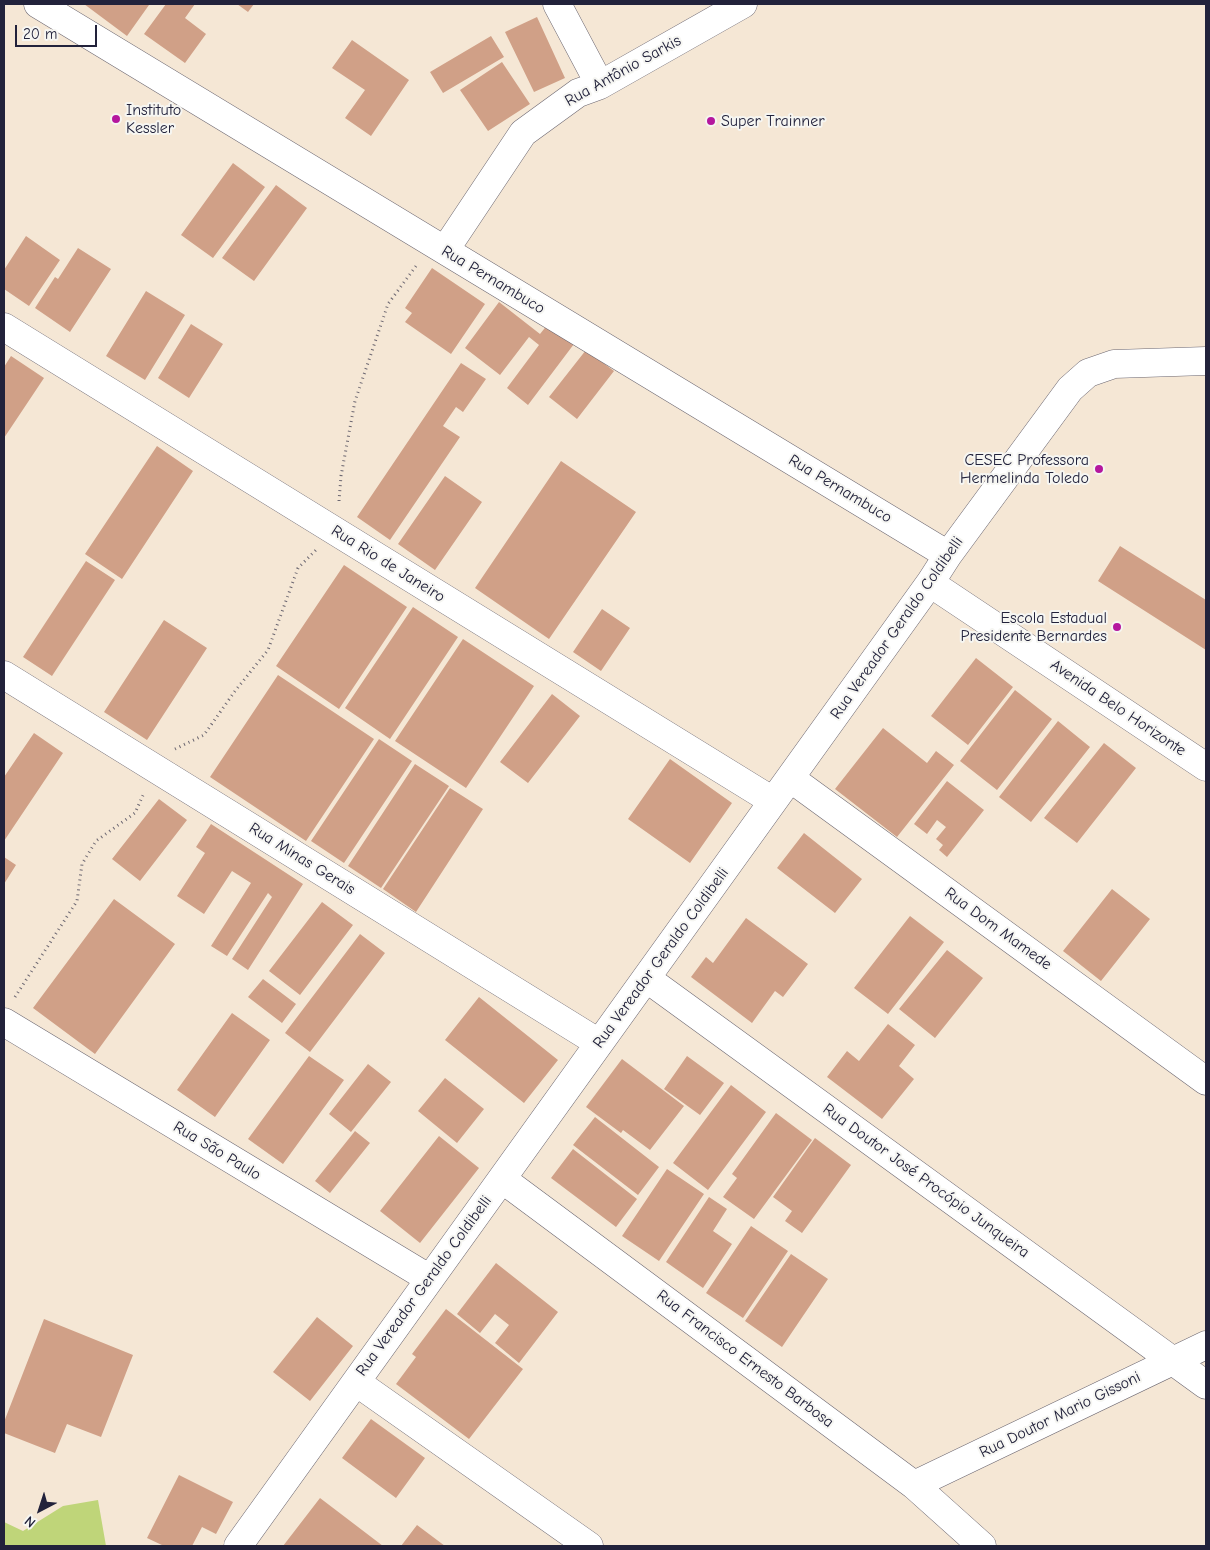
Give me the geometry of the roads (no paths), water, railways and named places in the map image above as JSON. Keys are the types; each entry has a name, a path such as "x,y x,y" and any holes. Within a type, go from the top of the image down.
{"street":[{"name":"Rua Pernambuco","path":"38,4 948,555"},
{"path":"557,4 600,85"},
{"name":"Rua Antônio Sarkis","path":"439,247 523,132 578,93 600,85 743,4"},
{"name":"Rua Rio de Janeiro","path":"4,327 773,801"},
{"name":"Rua Vereador Geraldo Coldibelli","path":"238,1546 930,583 948,555 1070,389 1088,373 1114,364 1206,361"},
{"name":"Avenida Belo Horizonte","path":"930,583 1206,766"},
{"name":"Rua Minas Gerais","path":"4,675 600,1043"},
{"name":"Rua Dom Mamede","path":"790,778 1206,1081"},
{"name":"Rua Doutor José Procópio Junqueira","path":"646,978 1206,1385"},
{"name":"Rua São Paulo","path":"9,1010 430,1279"},
{"name":"Rua Francisco Ernesto Barbosa","path":"502,1179 914,1485 982,1546"},
{"name":"Rua Doutor Mario Gissoni","path":"914,1485 1206,1345"},
{"path":"356,1382 589,1546"}],"place":[{"name":"Instituto Kessler","path":"116,119"},
{"name":"Super Trainner","path":"711,121"},
{"name":"CESEC Professora Hermelinda Toledo","path":"1099,469"},
{"name":"Escola Estadual Presidente Bernardes","path":"1117,627"}]}
